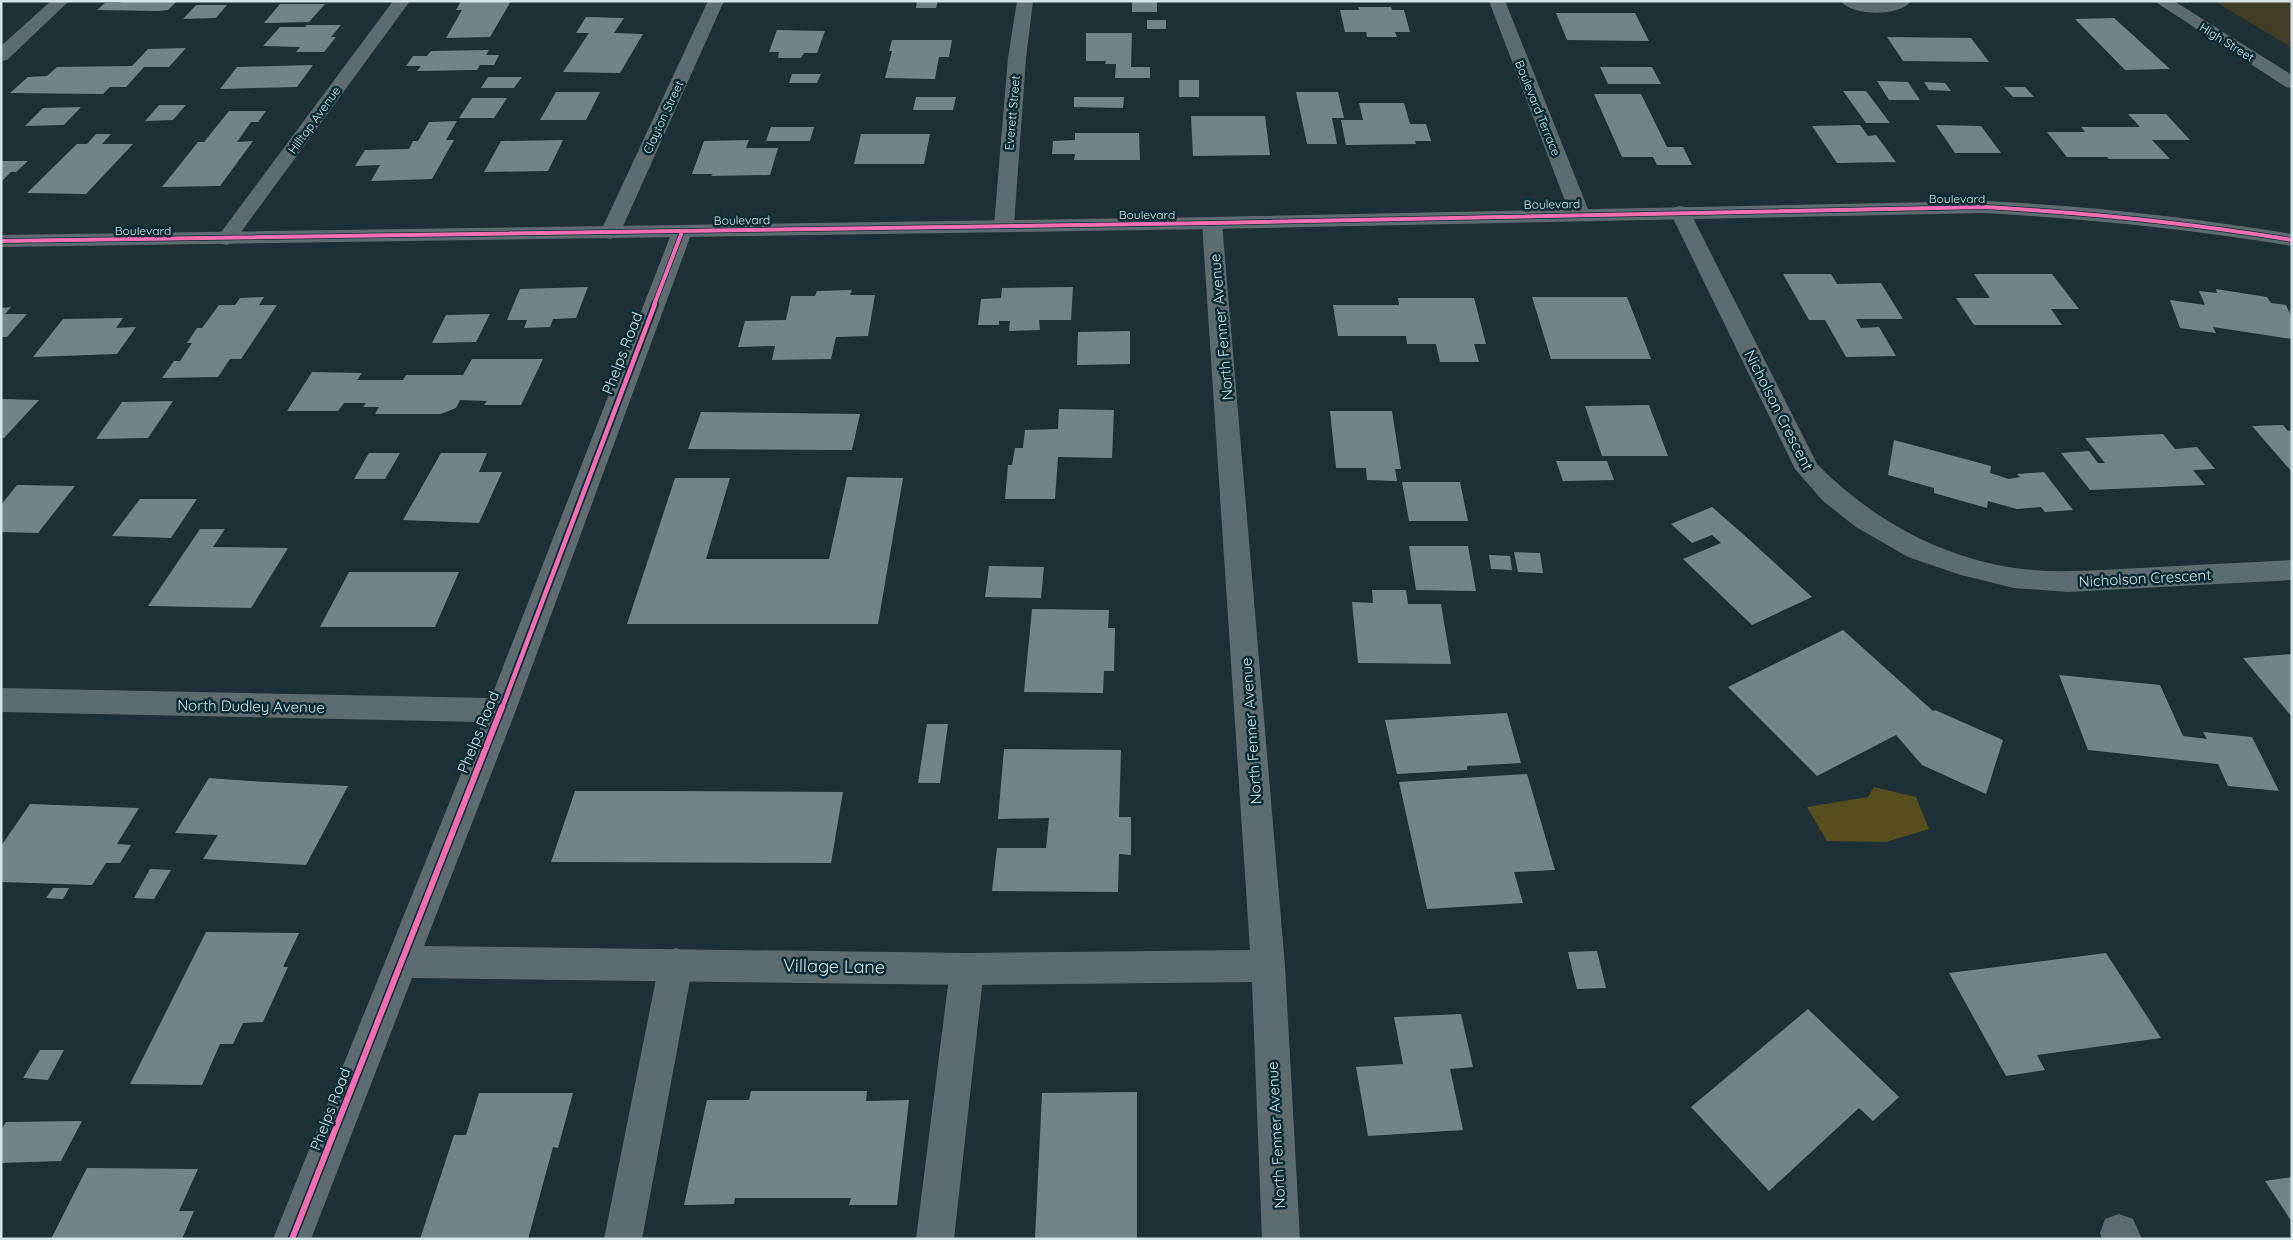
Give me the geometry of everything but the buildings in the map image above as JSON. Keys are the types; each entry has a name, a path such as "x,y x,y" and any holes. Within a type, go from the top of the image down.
{"street":[{"path":"1,56 61,1"},
{"name":"Hilltop Avenue","path":"226,239 402,1"},
{"name":"Clayton Street","path":"610,233 716,1"},
{"name":"Everett Street","path":"1004,225 1017,58 1025,1"},
{"name":"Boulevard Terrace","path":"1497,1 1580,214"},
{"path":"1849,1 1862,6 1886,8 1897,6 1903,1"},
{"name":"High Street","path":"2162,1 2292,83"},
{"name":"Boulevard","path":"1,241 682,232 1004,225 1212,223 1680,212 1994,208 2078,212 2200,225 2292,240"},
{"name":"Nicholson Crescent","path":"1680,212 1807,469 1832,495 1866,520 1917,550 1961,565 2014,578 2068,582 2292,570"},
{"name":"North Fenner Avenue","path":"1212,223 1268,966 1281,1239"},
{"name":"Phelps Road","path":"292,1239 501,710 682,232"},
{"name":"North Dudley Avenue","path":"1,700 501,710"},
{"name":"Village Lane","path":"400,962 967,969 1268,966"},
{"path":"624,1239 676,964"},
{"path":"935,1239 967,969"}],"shaded area":[{"path":"2214,1 2292,1 2292,48"},
{"path":"1874,787 1916,797 1929,829 1886,842 1827,841 1807,807 1868,797"}],"cycle path":[{"path":"1,241 1212,223 1985,207 2078,212 2200,225 2292,240"},
{"path":"292,1239 501,710 682,232"}]}
